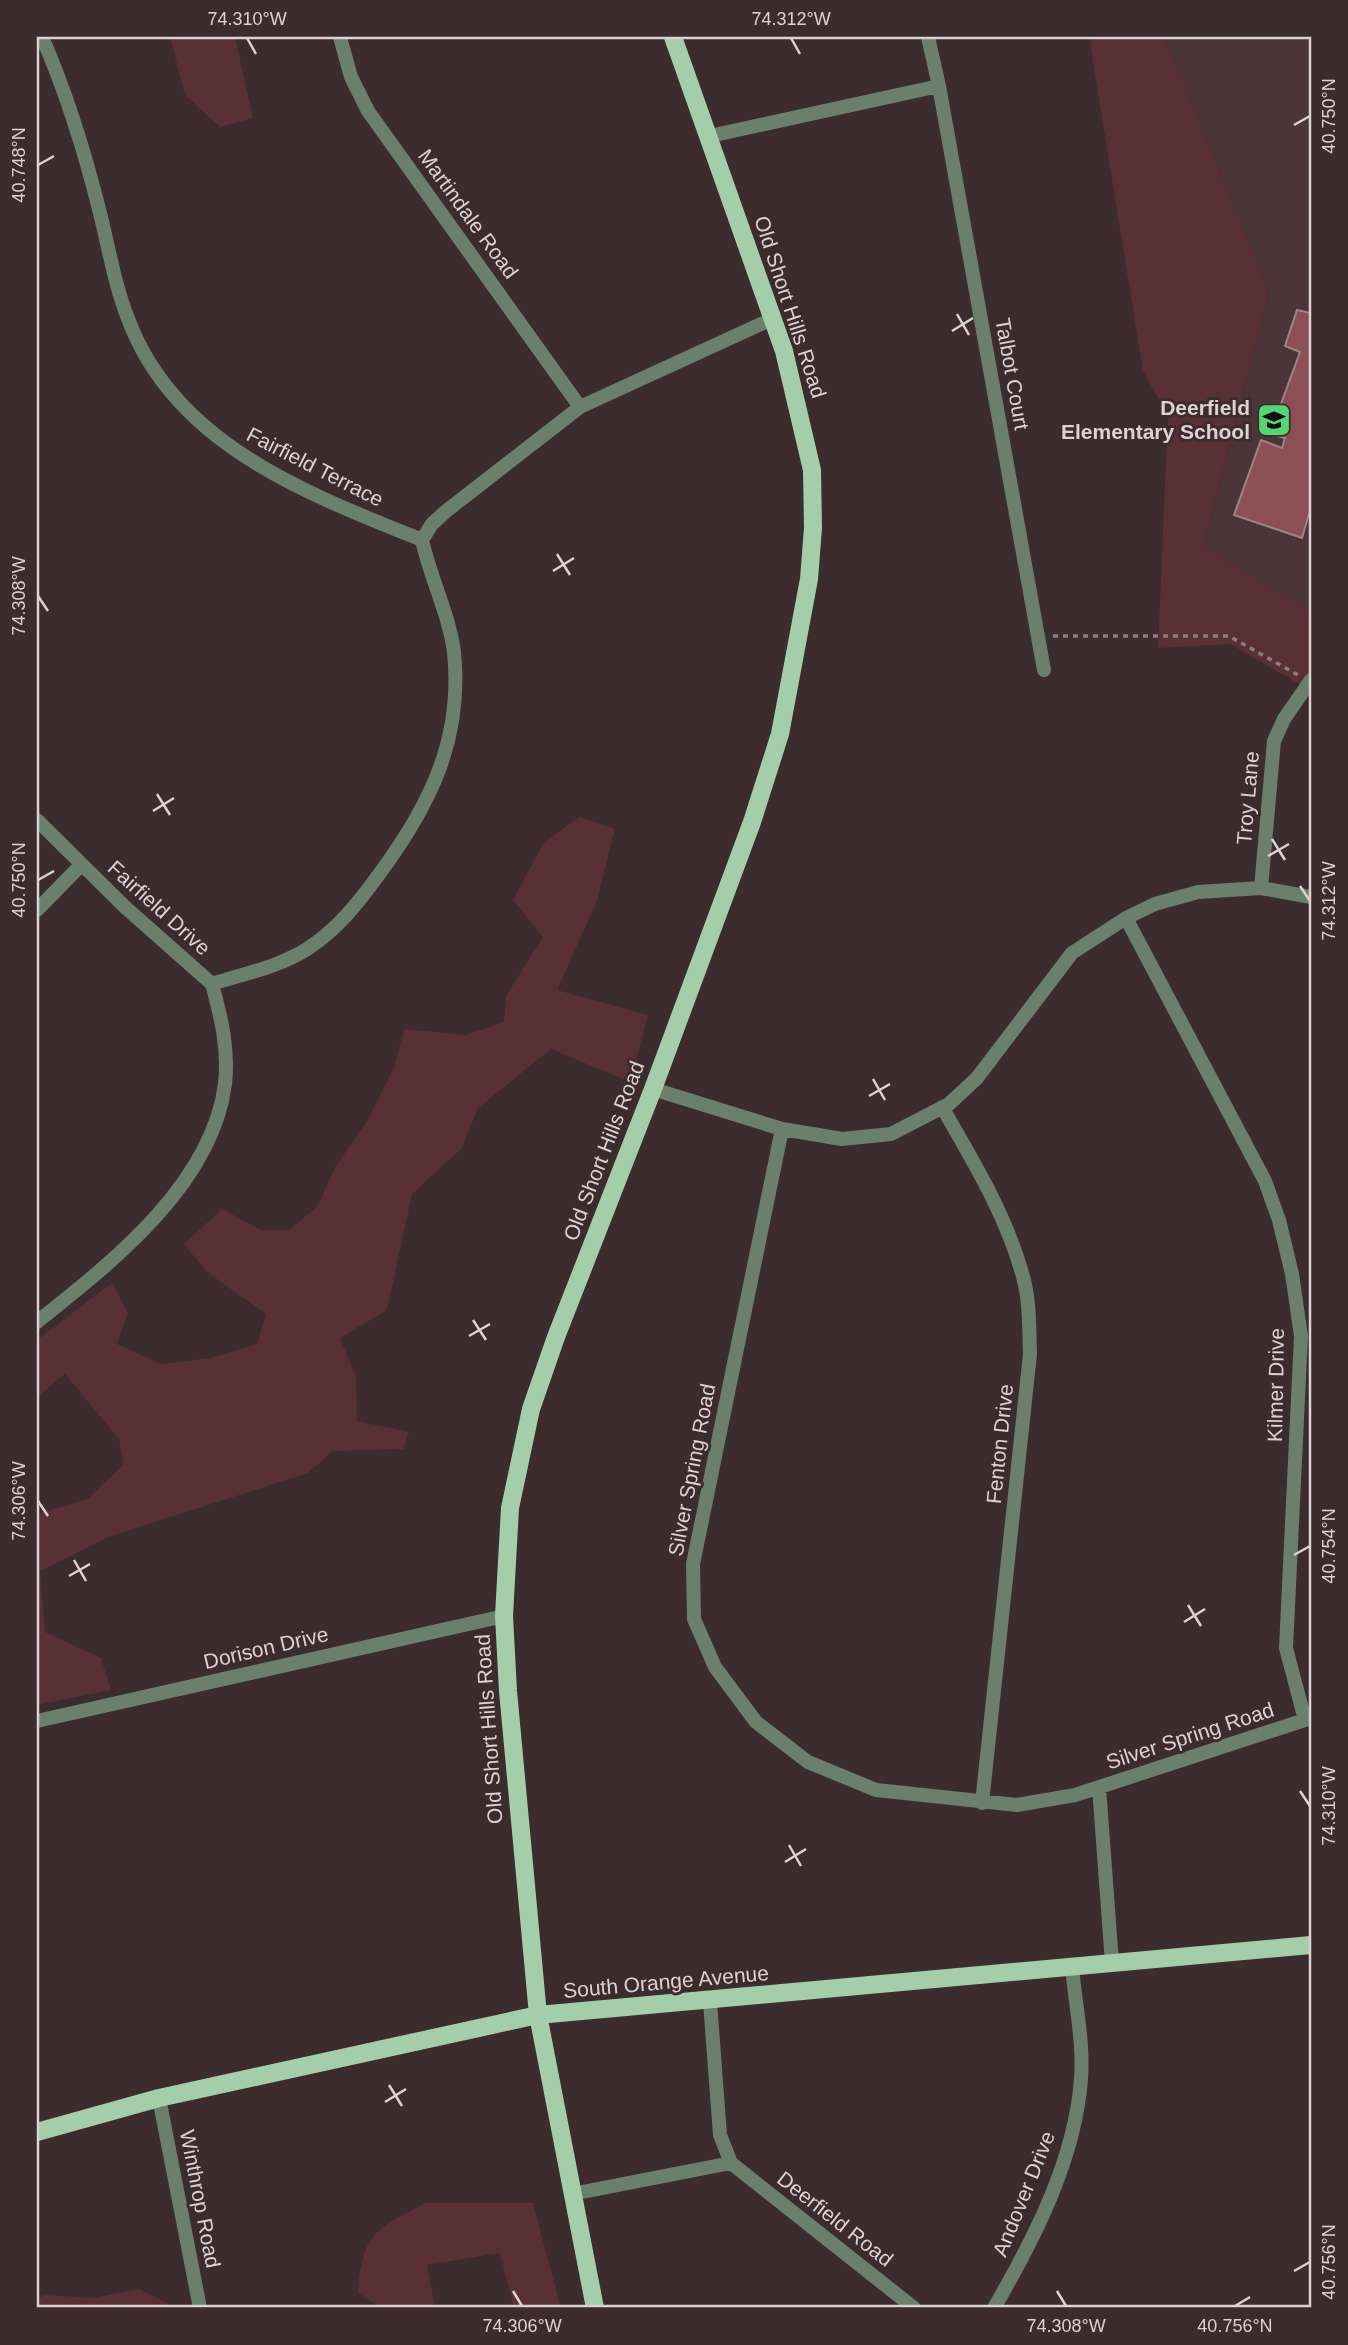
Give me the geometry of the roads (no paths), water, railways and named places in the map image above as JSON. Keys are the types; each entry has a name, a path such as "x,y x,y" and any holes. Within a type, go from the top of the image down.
{"main road":[{"name":"Old Short Hills Road","path":"595,2308 538,2015 514,1778 504,1616 510,1508 531,1409 752,822 780,734 809,579 813,528 812,470 788,363 673,37"},
{"name":"South Orange Avenue","path":"37,2132 159,2098 538,2015 710,2002 1311,1945"}],"street":[{"name":"Fairfield Terrace","path":"42,37 83,146 128,321 145,358 173,396 196,422 234,450 285,480 422,540"},
{"name":"Martindale Road","path":"340,37 351,77 368,111 580,407"},
{"name":"Talbot Court","path":"928,37 1044,670"},
{"path":"710,136 939,86"},
{"path":"422,540 432,524 445,512 580,407 772,319"},
{"name":"Fairfield Drive","path":"37,820 81,865 212,984 270,966 305,950 334,929 366,892 428,800 451,734 454,651 422,540"},
{"name":"Troy Lane","path":"1261,888 1274,741 1284,719 1309,680"},
{"path":"37,910 81,865"},
{"path":"653,1089 782,1129 842,1139 891,1134 942,1107 977,1078 1072,953 1126,918 1155,904 1198,892 1261,888 1311,897"},
{"name":"Kilmer Drive","path":"1126,918 1265,1181 1279,1220 1292,1274 1301,1336 1286,1648 1308,1719"},
{"path":"37,1322 101,1271 137,1237 174,1196 199,1155 217,1114 225,1085 226,1039 212,984"},
{"name":"Fenton Drive","path":"942,1107 999,1209 1023,1275 1029,1311 1030,1354 982,1802"},
{"name":"Silver Spring Road","path":"782,1129 693,1564 694,1619 715,1667 756,1722 808,1762 876,1790 1017,1805 1098,1787 1308,1719"},
{"name":"Dorison Drive","path":"37,1721 504,1616"},
{"path":"1098,1787 1112,1963"},
{"name":"Andover Drive","path":"994,2308 1022,2259 1054,2187 1076,2119 1082,2077 1072,1966"},
{"path":"572,2194 730,2163 720,2135 710,2002"},
{"name":"Winthrop Road","path":"159,2098 200,2308"},
{"name":"Deerfield Road","path":"730,2163 914,2308"}],"place":[{"name":"Deerfield Elementary School","path":"1274,420"}]}
